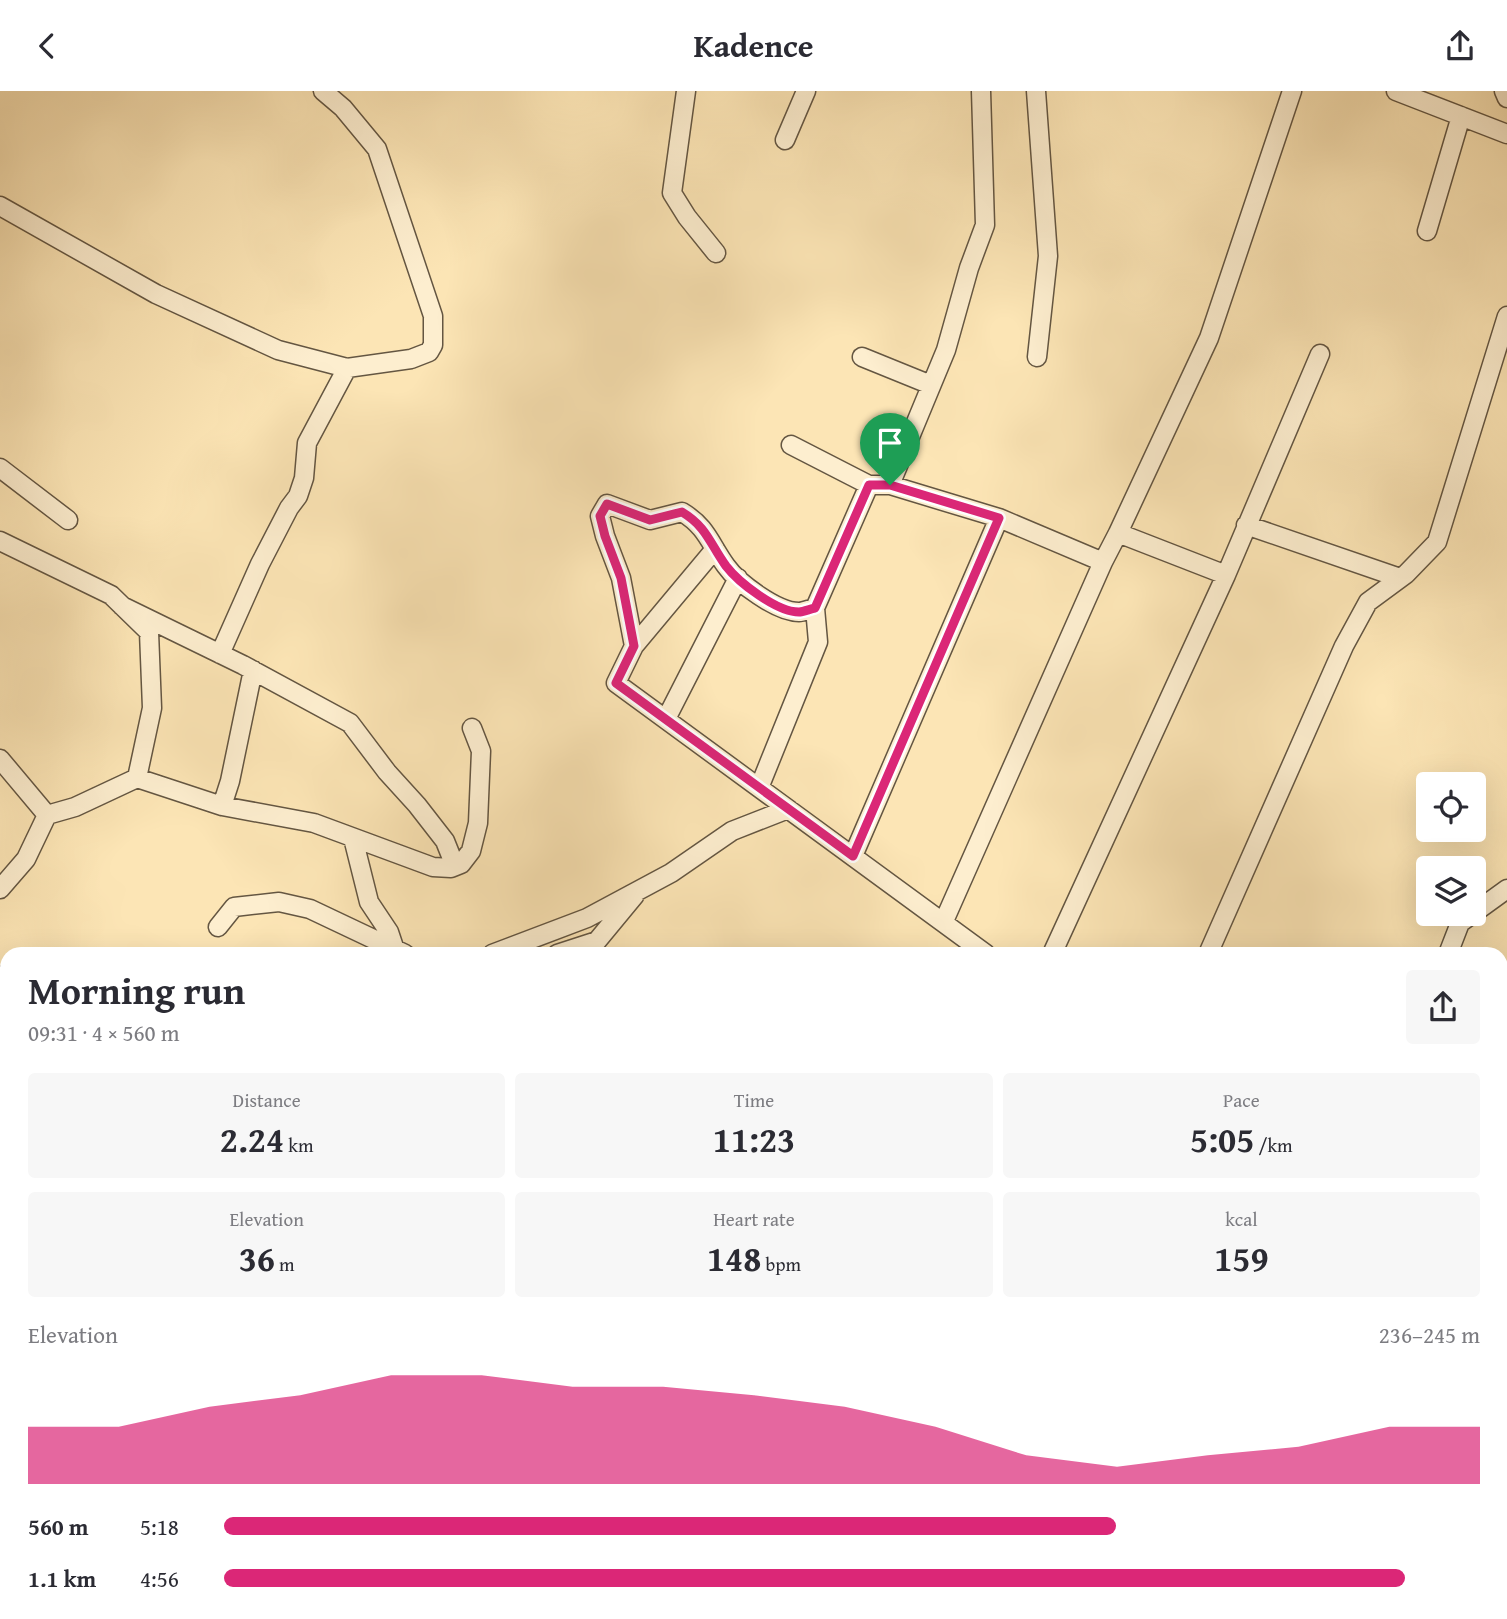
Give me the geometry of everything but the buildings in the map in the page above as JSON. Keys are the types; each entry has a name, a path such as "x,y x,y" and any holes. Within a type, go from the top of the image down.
{"street":[{"path":"0,206 156,294 278,350 347,367 411,359 429,352 433,345 433,316 377,149 342,107 324,91"},
{"path":"686,91 672,193 716,253"},
{"path":"785,140 806,91"},
{"path":"890,485 946,350 985,225 981,91"},
{"path":"1036,91 1048,256 1037,357"},
{"path":"944,921 1103,562 1209,338 1292,91"},
{"path":"1396,91 1507,135"},
{"path":"1504,91 1507,98"},
{"path":"1427,231 1461,117"},
{"path":"1211,947 1344,646 1368,602 1400,578 1437,542 1507,316"},
{"path":"1055,947 1226,575 1320,354"},
{"path":"862,357 931,385"},
{"path":"220,654 260,564 298,496 304,478 307,443 347,367"},
{"path":"791,445 869,485 890,485 999,518 1103,562"},
{"path":"0,468 68,520"},
{"path":"759,788 818,642 815,608 869,485"},
{"path":"634,646 621,578 600,516 607,504 650,520 682,512 698,522 727,568 764,600 798,612 815,608"},
{"path":"853,856 999,518"},
{"path":"1246,525 1400,578"},
{"path":"1118,533 1226,575"},
{"path":"0,541 111,595 149,632 152,708 137,778"},
{"path":"715,549 634,646 616,683 977,947"},
{"path":"666,719 738,578"},
{"path":"122,606 253,670 350,723 445,841 454,866"},
{"path":"222,806 230,781 253,670"},
{"path":"0,890 26,859 47,815 75,807 137,778 222,806 314,823 433,867 461,864 471,851 478,823 481,751 472,728"},
{"path":"0,759 47,815"},
{"path":"510,947 587,918 671,873 732,831 788,809"},
{"path":"353,838 369,902 397,947"},
{"path":"1451,947 1460,923 1507,889"},
{"path":"579,947 597,941 639,890"},
{"path":"218,927 234,907 279,902 310,909 391,947"}],"route":[{"path":"869,485 890,485 999,518 853,856 616,683 634,646 621,578 600,516 607,504 650,520 682,512 698,522 727,568 738,578 764,600 798,612 815,608 869,485"}]}
